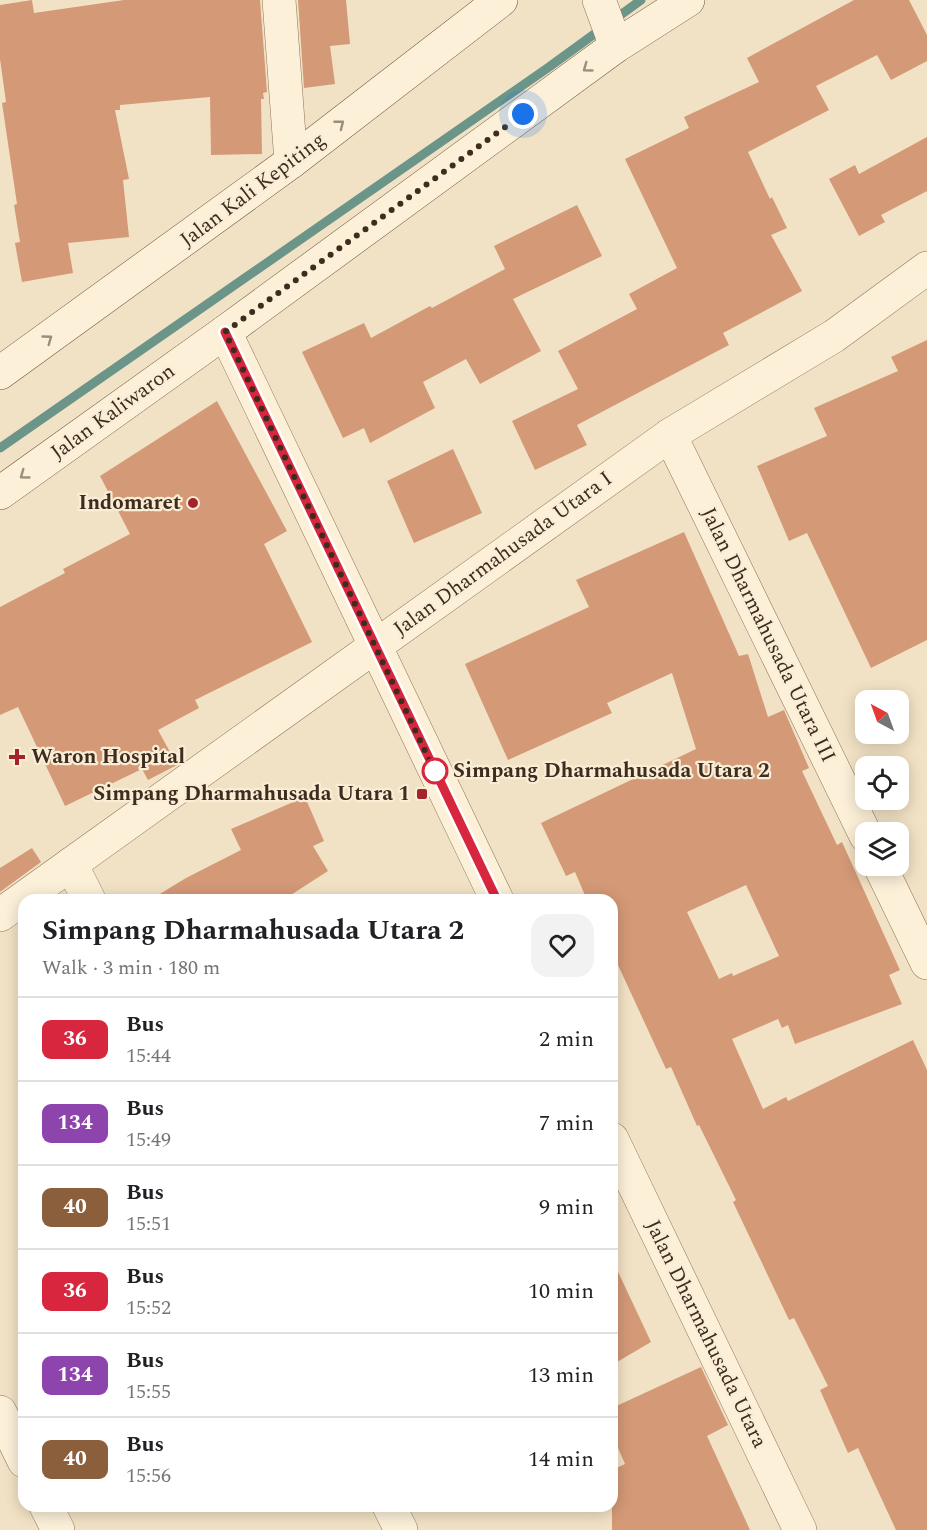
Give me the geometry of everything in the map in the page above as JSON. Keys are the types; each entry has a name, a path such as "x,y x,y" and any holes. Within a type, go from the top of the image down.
{"street":[{"path":"279,0 291,162"},
{"name":"Jalan Kali Kepiting","path":"0,373 291,162 501,0"},
{"path":"599,0 614,41"},
{"name":"Jalan Kaliwaron","path":"0,493 225,332 614,41 688,0"},
{"name":"Jalan Dharmahusada Utara I","path":"29,894 670,435 834,336 915,276"},
{"path":"225,332 494,894"},
{"name":"Jalan Dharmahusada Utara III","path":"670,435 859,822"},
{"path":"71,864 86,894"},
{"path":"885,876 927,963"},
{"name":"Jalan Dharmahusada Utara I","path":"0,915 18,902"},
{"name":"Jalan Dharmahusada Utara","path":"618,1151 800,1530"},
{"path":"0,1412 18,1449"},
{"path":"49,1512 58,1530"},
{"path":"392,1512 401,1530"}],"building":[{"path":"32,0 34,13 124,0 260,0 267,92 263,93 264,99 261,99 262,154 211,155 210,97 120,105 120,110 115,110 129,179 123,180 129,237 68,243 73,273 22,282 15,243 20,242 14,205 17,204 2,103 6,102 0,59 0,5"},
{"path":"298,0 346,0 350,44 330,46 335,84 304,88"},
{"path":"854,0 909,0 927,35 927,61 891,80 877,55 816,86 829,110 748,152 770,199 772,197 787,228 771,235 802,291 723,333 729,345 577,425 587,445 535,470 512,421 578,389 558,351 637,309 629,294 677,268 625,159 689,128 684,117 759,82 747,58"},
{"path":"927,137 927,191 881,215 885,222 859,236 829,179 855,165 859,174"},
{"path":"577,205 602,256 513,299 541,351 480,384 466,359 423,382 435,408 370,443 364,428 343,438 302,352 364,323 371,338 505,269 494,246"},
{"path":"927,340 927,640 871,668 807,533 789,541 757,466 827,436 814,408 898,371 891,357"},
{"path":"217,401 287,531 264,544 312,642 195,700 199,708 158,730 177,765 148,780 142,769 65,806 18,707 0,715 0,607 65,573 63,569 130,534 100,476"},
{"path":"453,449 482,513 414,543 387,481"},
{"path":"684,532 739,656 748,654 768,717 784,710 809,768 802,771 837,845 842,842 855,871 855,876 857,876 900,970 889,975 902,1004 795,1044 788,1025 782,1028 778,1019 732,1039 763,1109 786,1097 788,1101 913,1040 927,1070 927,1530 896,1530 858,1448 848,1453 820,1390 828,1386 794,1318 789,1320 733,1202 736,1200 699,1125 697,1126 671,1067 666,1069 618,965 618,894 584,894 575,872 566,876 541,823 696,749 672,673 607,703 612,713 508,760 465,664 589,607 576,580","holes":["746,885 779,956 733,976 732,973 719,979 687,912"]},
{"path":"305,797 324,841 313,846 328,871 292,894 160,894 241,850 231,829"},
{"path":"32,848 41,862 0,892 0,868"},
{"path":"618,1272 651,1342 618,1361"},
{"path":"701,1367 728,1425 707,1436 750,1530 612,1530 612,1512 618,1512 618,1467 625,1464 618,1448 618,1405"}],"waterway":[{"path":"0,448 549,67 641,0"}],"bus line":[{"name":"36","path":"225,332 494,894"}],"place":[{"name":"Indomaret","path":"193,503"},
{"name":"Waron Hospital","path":"17,757"},
{"name":"Simpang Dharmahusada Utara 2","path":"435,771"},
{"name":"Simpang Dharmahusada Utara 1","path":"422,794"}],"route":[{"path":"435,771 439,780 225,332 523,114"}]}
